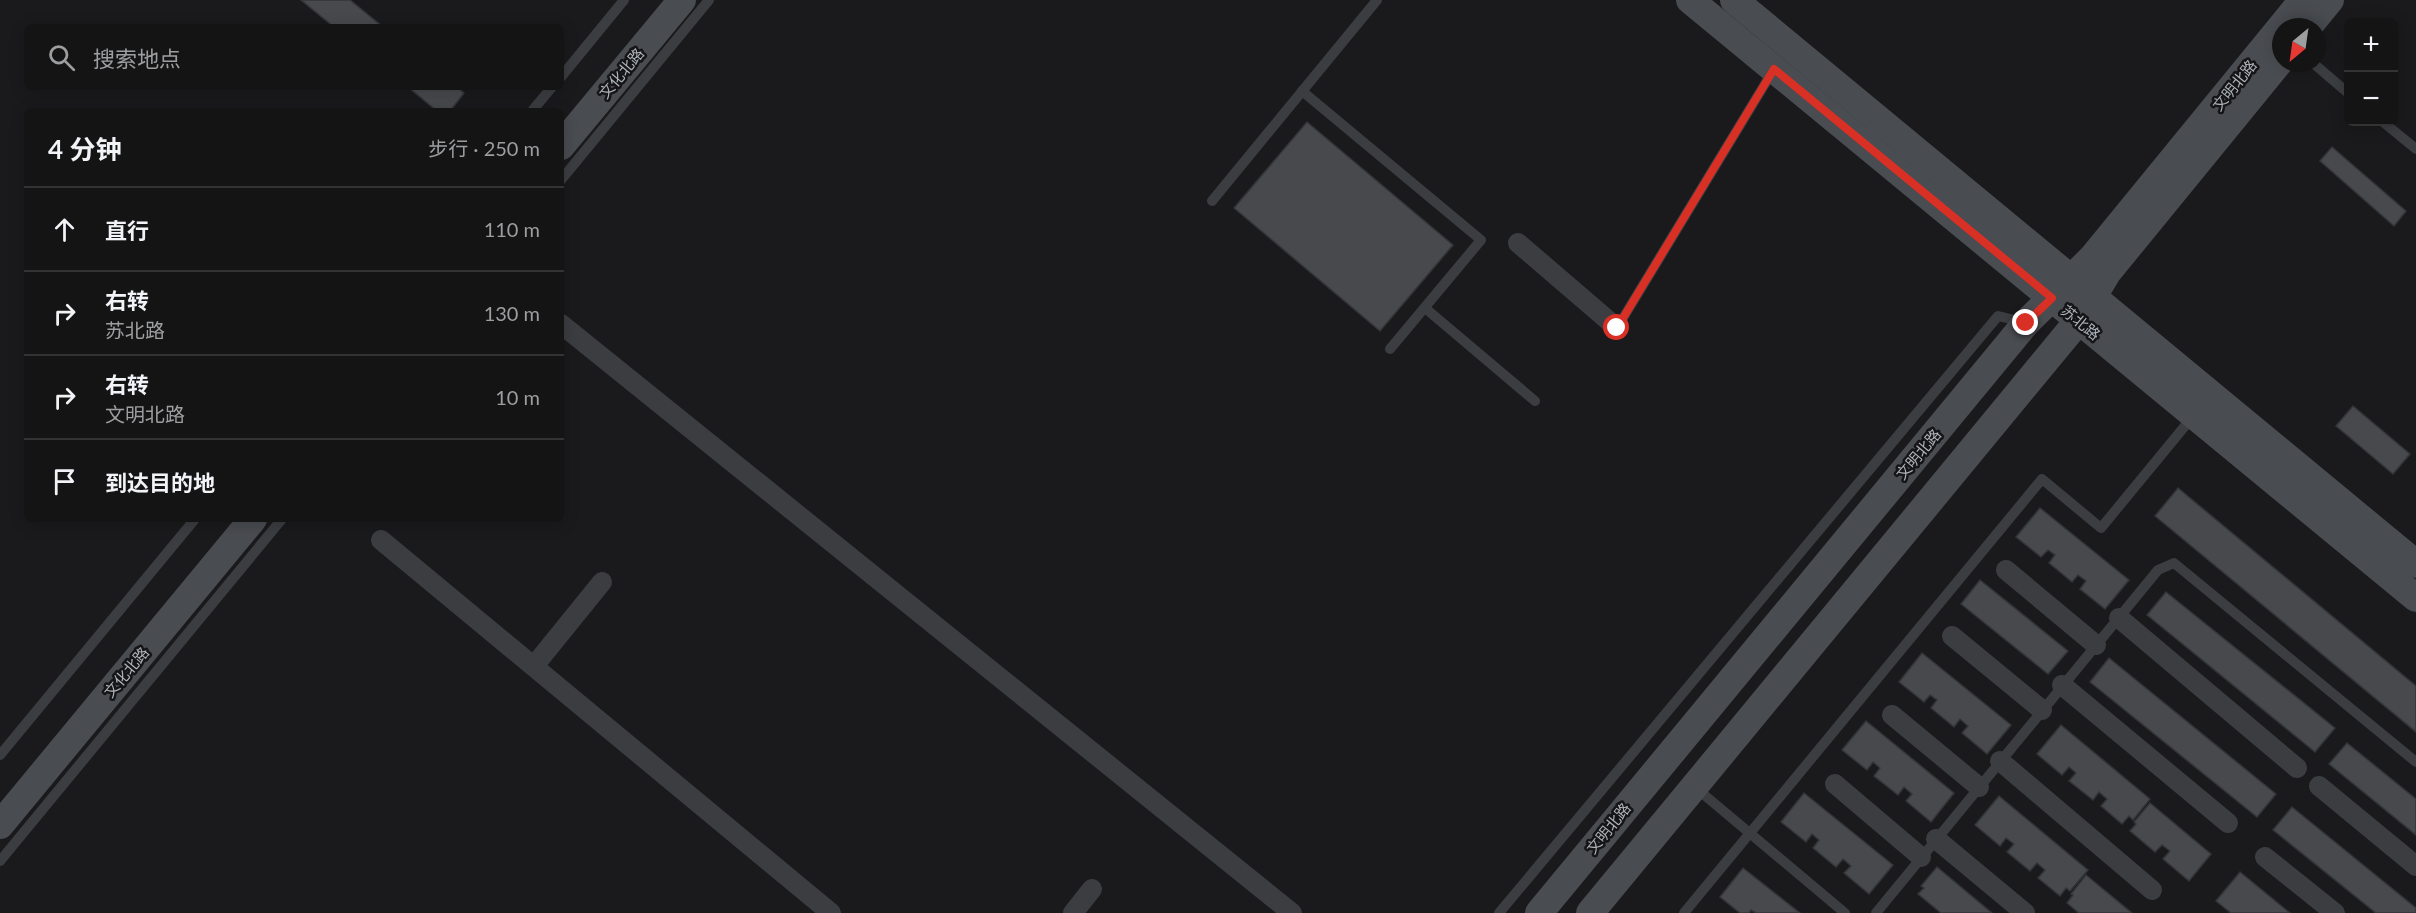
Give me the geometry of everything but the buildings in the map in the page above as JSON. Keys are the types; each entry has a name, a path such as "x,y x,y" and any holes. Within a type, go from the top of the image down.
{"street":[{"name":"文化北路","path":"564,113 657,0"},
{"name":"文化北路","path":"564,142 681,0"},
{"name":"苏北路","path":"1690,0 1774,69 2062,289"},
{"name":"苏北路","path":"1734,0 2086,309 2416,564"},
{"name":"文明北路","path":"1539,913 2026,323 2099,249 2303,0"},
{"path":"2315,18 2330,0"},
{"name":"文明北路","path":"1590,913 2086,309 2107,273 2272,71"},
{"path":"1518,243 1617,328"},
{"name":"苏北路","path":"2086,309 2194,415 2416,598"},
{"path":"564,326 1292,913"},
{"name":"文化北路","path":"0,796 227,522"},
{"name":"文化北路","path":"0,825 251,522"},
{"path":"381,540 831,913"},
{"path":"2006,570 2096,645"},
{"path":"534,666 602,582"},
{"path":"2118,618 2297,768"},
{"path":"1952,636 2042,710"},
{"path":"2062,685 2228,823"},
{"path":"1892,716 1979,787"},
{"path":"2000,761 2152,890"},
{"path":"1835,784 1921,857"},
{"path":"2319,786 2416,866"},
{"path":"1936,839 2025,913"},
{"path":"2265,857 2335,913"},
{"path":"1073,913 1092,889"}],"lane":[{"path":"564,72 624,0"},
{"path":"564,176 709,0"},
{"path":"1212,201 1377,0"},
{"path":"1617,328 1774,69"},
{"path":"2324,72 2344,89"},
{"path":"534,108 550,90"},
{"path":"1302,91 1481,240 1390,349"},
{"path":"2388,126 2416,149"},
{"path":"1425,308 1536,401"},
{"path":"1499,913 1998,316 2026,323"},
{"path":"1684,913 2042,479 2101,528 2194,415"},
{"path":"0,755 193,522"},
{"path":"0,861 280,522"},
{"path":"1876,913 2158,570 2174,563 2416,762"},
{"path":"1694,786 1845,913"}],"route":[{"path":"1617,328 1774,69 2052,298 2026,323"}]}
